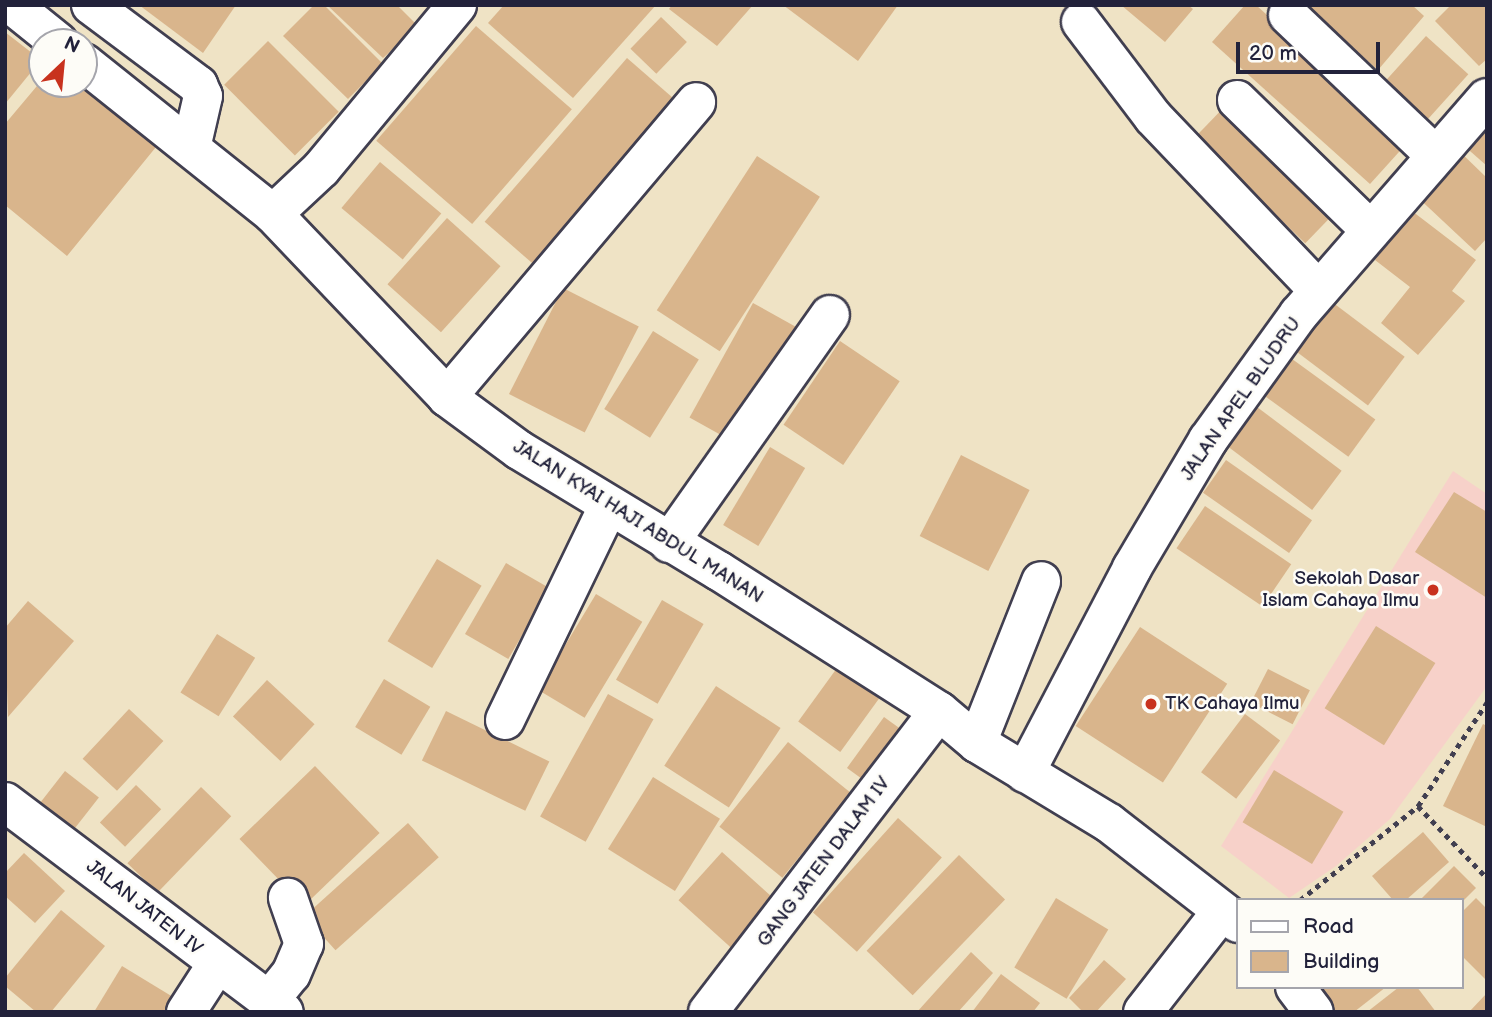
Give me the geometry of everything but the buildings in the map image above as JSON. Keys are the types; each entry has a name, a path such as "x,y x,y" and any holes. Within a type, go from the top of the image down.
{"street":[{"path":"12,5 41,28"},
{"path":"91,5 198,85 203,96 191,148"},
{"path":"273,214 321,169 457,5"},
{"path":"1288,15 1434,154"},
{"path":"1081,22 1153,117 1319,291"},
{"name":"JALAN KYAI HAJI ABDUL MANAN","path":"98,74 273,214 447,397 608,507 939,711 977,743 1109,823 1230,917"},
{"name":"JALAN APEL BLUDRU","path":"1026,773 1132,568 1208,440 1319,291 1434,154 1487,98"},
{"path":"1237,100 1370,230"},
{"path":"447,397 696,102"},
{"path":"669,543 830,315"},
{"path":"505,720 608,507"},
{"path":"977,743 1041,581"},
{"name":"GANG JATEN DALAM IV","path":"708,1012 939,711"},
{"name":"JALAN JATEN IV","path":"5,802 276,1007"},
{"path":"276,1007 304,944 288,898"},
{"path":"1143,1012 1230,917"},
{"path":"186,1012 217,964"},
{"path":"1296,989 1314,1012"}],"path":[{"path":"1303,898 1418,807 1487,702"},
{"path":"1418,807 1487,878"}],"shaded area":[{"name":"Sekolah Dasar Islam Cahaya Ilmu","path":"1453,471 1487,494 1487,686 1390,819 1336,866 1289,898 1221,846"}],"place":[{"name":"Sekolah Dasar Islam Cahaya Ilmu","path":"1433,590"},
{"name":"TK Cahaya Ilmu","path":"1151,704"}]}
